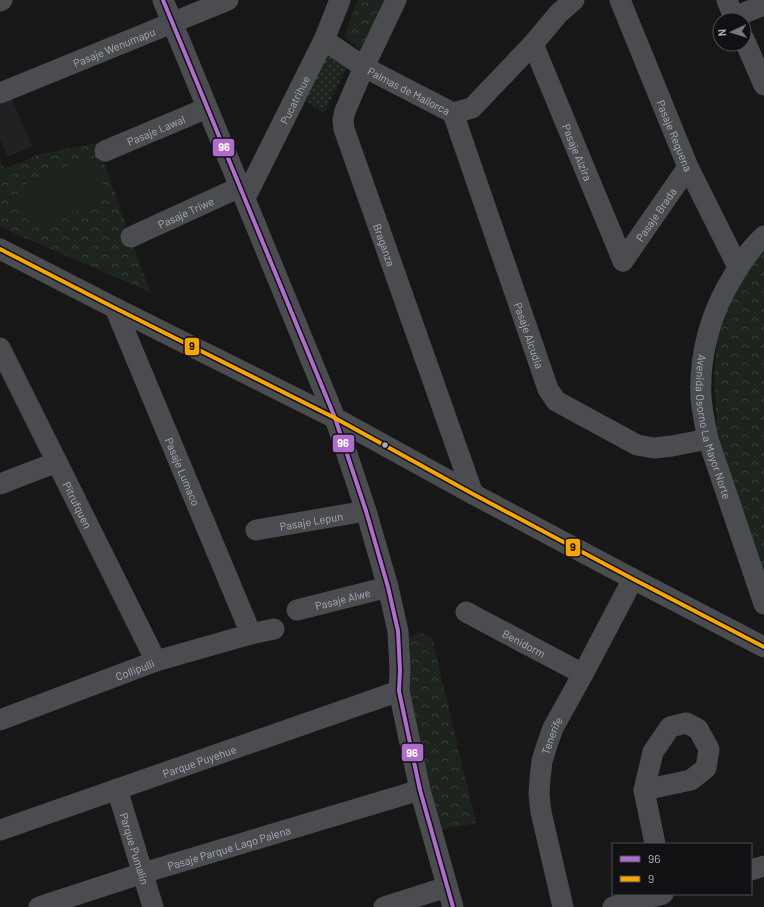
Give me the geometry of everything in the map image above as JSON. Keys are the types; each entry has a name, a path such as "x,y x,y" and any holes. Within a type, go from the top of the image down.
{"street":[{"path":"163,0 335,418 366,511 388,587 398,631 400,670 399,691 420,790 453,907"},
{"name":"Pasaje Wenumapu","path":"0,93 228,0"},
{"name":"Pucatrihue","path":"242,193 324,40 340,0"},
{"name":"Braganza","path":"396,0 345,111 343,120 344,129 472,494"},
{"name":"Palmas de Mallorca","path":"324,40 364,67 453,113 472,108 533,44 559,12 574,0"},
{"name":"Pasaje Requena","path":"620,0 688,167 738,267"},
{"path":"732,12 764,5"},
{"name":"Pasaje Alzira","path":"533,44 623,261"},
{"path":"749,52 764,85"},
{"name":"Pasaje Lawal","path":"105,151 207,108"},
{"name":"Pasaje Alcudia","path":"453,113 548,389 552,396 556,401 637,445 654,448 708,439"},
{"name":"Pasaje Brada","path":"623,261 688,167"},
{"name":"Pasaje Triwe","path":"131,236 242,193"},
{"name":"Avenida Osorno La Mayor Norte","path":"764,236 738,267 720,299 708,333 704,354 702,397 708,439 764,604"},
{"path":"0,249 335,418 472,494 764,647"},
{"name":"Pasaje Lumaco","path":"115,308 251,634"},
{"name":"Pitrufquen","path":"0,348 156,661"},
{"path":"0,484 57,462"},
{"name":"Pasaje Lepun","path":"256,530 366,511"},
{"name":"Tenerife","path":"563,907 541,812 539,796 542,761 553,728 633,579"},
{"name":"Pasaje Alwe","path":"297,610 388,587"},
{"name":"Benidorm","path":"466,612 583,674"},
{"name":"Collipulli","path":"0,720 156,661 274,629"},
{"name":"Parque Puyehue","path":"0,830 399,691"},
{"name":"Parque Pumalin","path":"117,789 153,907"},
{"name":"Pasaje Parque Lago Palena","path":"39,907 143,872 420,790"},
{"path":"644,790 655,843"},
{"path":"752,870 764,866"},
{"path":"384,907 447,887"},
{"path":"613,907 659,895"}],"shaded area":[{"path":"11,97 32,146 8,157 0,139 0,102"}],"green space":[{"path":"358,0 384,0 361,51 344,36"},
{"path":"327,54 347,67 324,113 306,101"},
{"path":"97,143 150,292 0,227 0,161 4,169 41,154"},
{"path":"91,156 108,197 33,229 16,188"},
{"path":"764,248 764,594 718,444 714,376 718,331 746,267"},
{"path":"420,632 432,638 476,823 440,830 410,695 407,638"}],"transit line":[{"name":"96","path":"163,0 335,418 366,511 388,587 398,631 400,670 399,691 420,790 453,907"},
{"name":"9","path":"0,249 335,418 473,494 764,647"}]}
